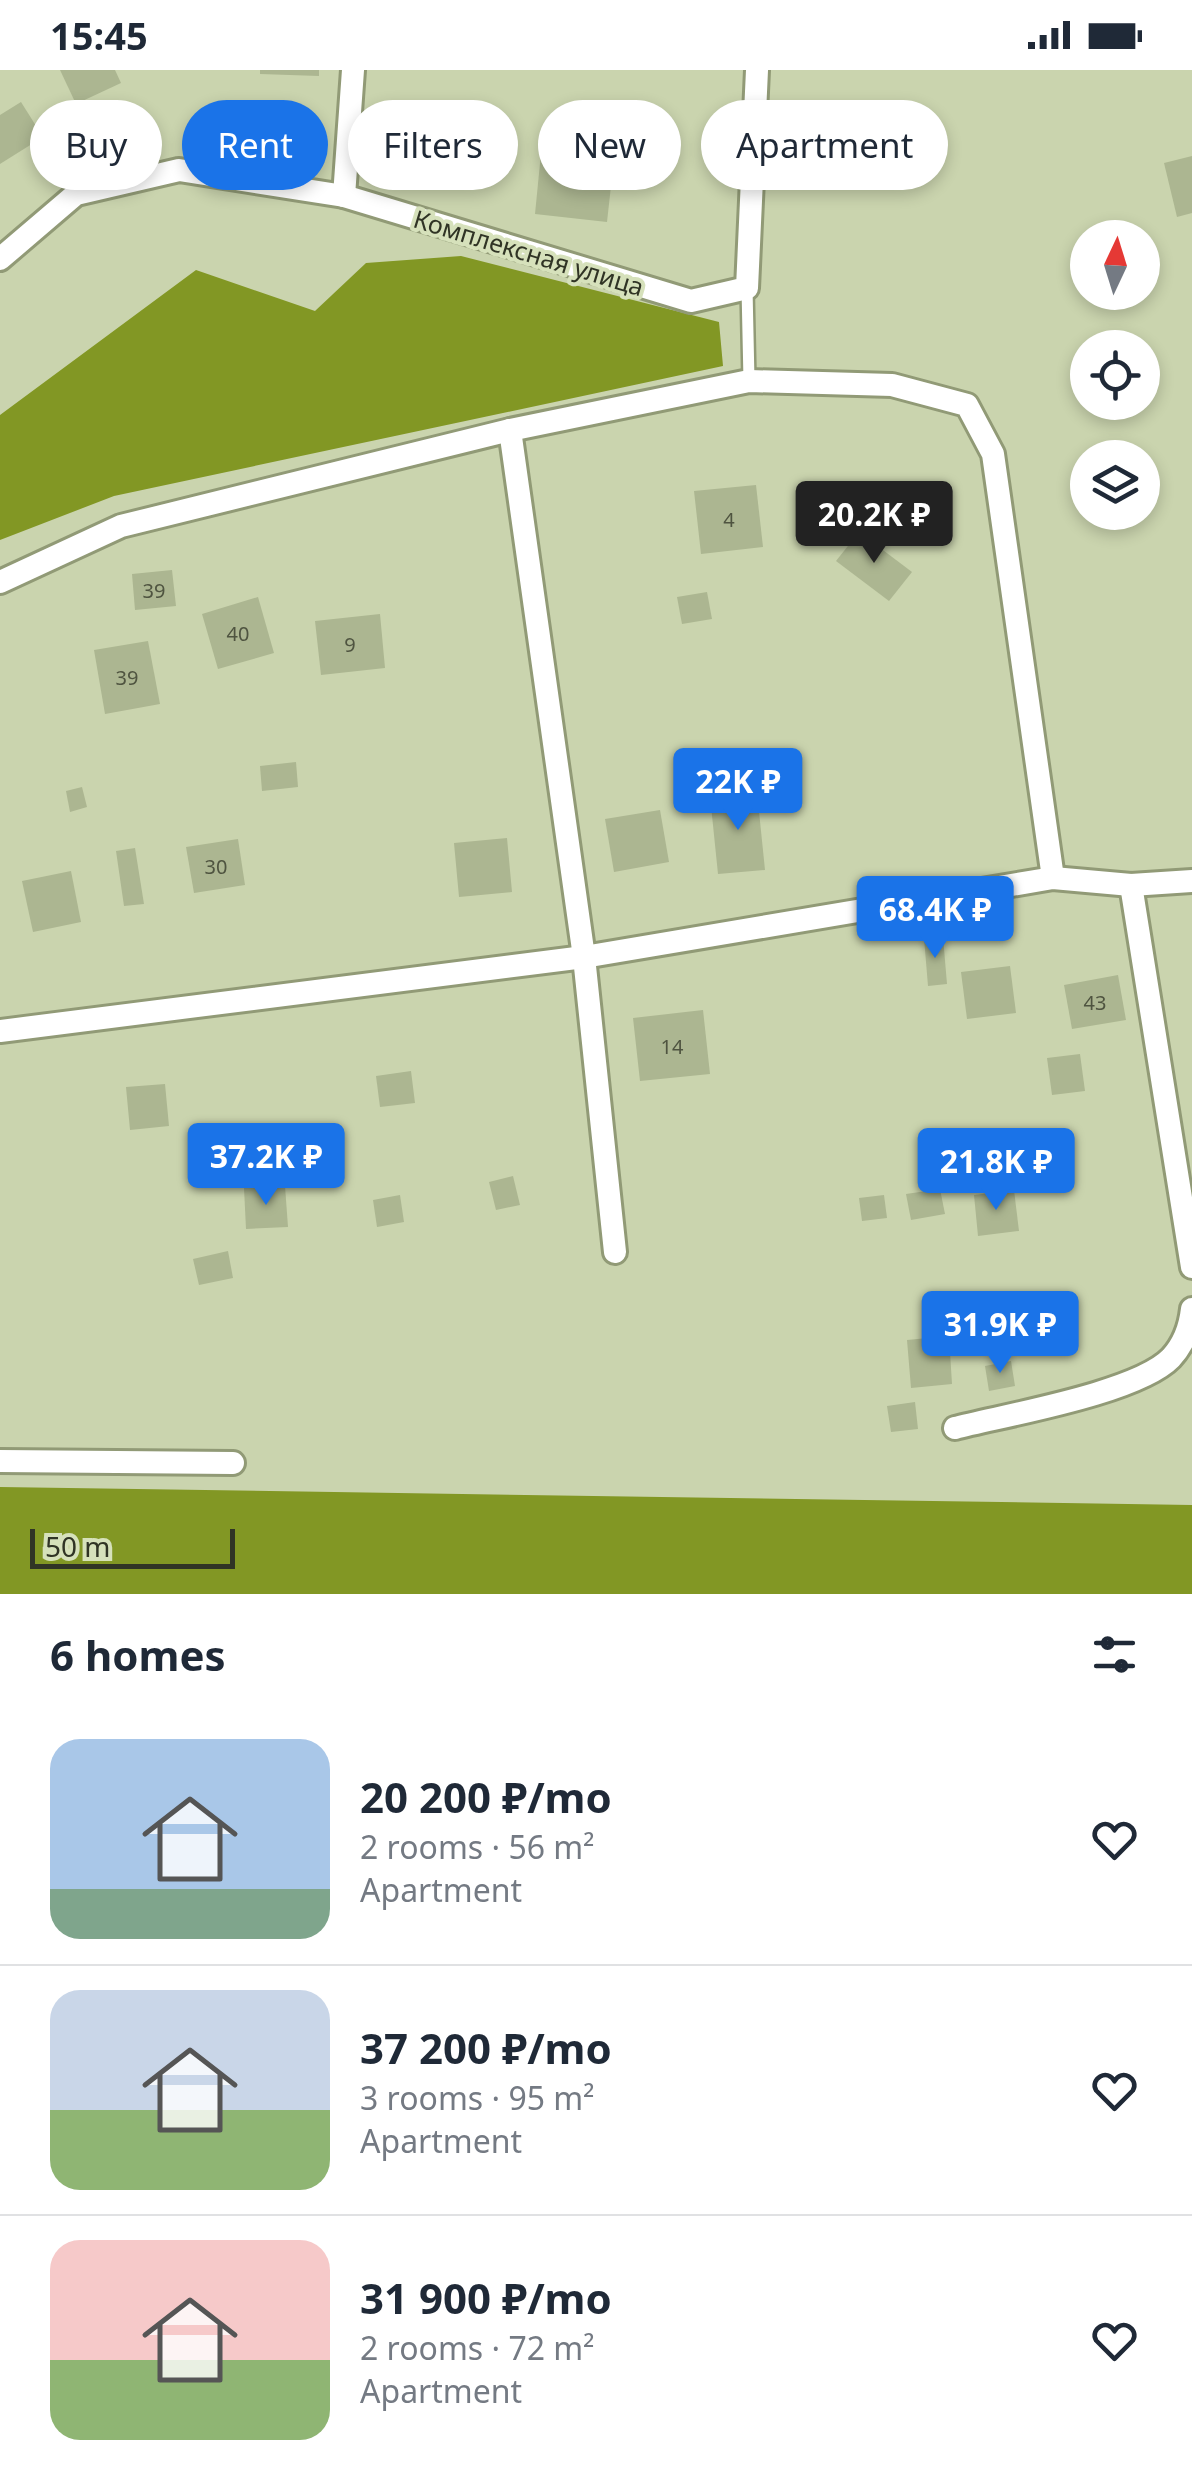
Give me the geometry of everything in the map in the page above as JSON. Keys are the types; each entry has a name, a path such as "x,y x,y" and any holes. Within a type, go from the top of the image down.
{"street":[{"path":"344,196 353,70"},
{"path":"748,288 757,70"},
{"name":"Комплексная улица","path":"0,258 76,194 179,170 344,196 691,301 748,288"},
{"path":"0,582 120,526 510,430 748,381 892,385 966,405 992,454 1053,878"},
{"path":"510,430 584,957 615,1252"},
{"path":"0,1031 584,957 1053,878 1130,884 1192,881"},
{"path":"1130,884 1192,1268"},
{"path":"955,1428 1122,1385 1169,1360 1190,1328 1192,1309"},
{"path":"0,1461 233,1463"}],"lane":[{"path":"748,288 748,381"}],"green space":[{"path":"461,256 719,322 723,366 114,496 0,540 0,415 196,270 315,311 366,263"},
{"path":"0,1487 1192,1505 1192,1594 0,1594"}],"building":[{"path":"60,70 115,70 121,83 85,100 74,100"},
{"path":"260,70 319,70 319,76 260,74"},
{"path":"21,102 30,116 30,145 0,164 0,115"},
{"path":"1192,156 1192,213 1177,217 1164,163"},
{"path":"538,184 538,190 611,190 607,222 535,214"},
{"path":"756,485 763,547 701,554 694,491"},
{"path":"859,532 912,572 889,601 836,561"},
{"path":"172,570 176,606 135,610 132,574"},
{"path":"707,592 712,619 682,624 677,597"},
{"path":"258,597 274,653 218,669 202,614"},
{"path":"380,614 385,668 321,675 315,621"},
{"path":"148,641 160,704 105,714 94,650"},
{"path":"296,762 298,787 262,791 260,766"},
{"path":"82,787 87,807 70,812 66,791"},
{"path":"757,792 765,870 718,874 710,796"},
{"path":"660,810 669,862 614,872 605,819"},
{"path":"507,838 512,892 459,897 454,843"},
{"path":"238,839 245,885 194,893 186,847"},
{"path":"135,848 144,904 124,906 116,851"},
{"path":"71,871 81,922 33,932 22,881"},
{"path":"943,937 947,984 928,986 924,938"},
{"path":"1010,966 1016,1013 967,1019 961,972"},
{"path":"1118,975 1126,1020 1072,1029 1064,985"},
{"path":"703,1010 710,1074 640,1081 633,1018"},
{"path":"1080,1054 1085,1091 1052,1095 1047,1058"},
{"path":"411,1071 415,1103 380,1107 376,1076"},
{"path":"165,1084 169,1126 130,1130 126,1087"},
{"path":"513,1176 520,1205 496,1210 489,1182"},
{"path":"285,1186 288,1227 246,1229 244,1188"},
{"path":"940,1189 945,1214 911,1220 906,1194"},
{"path":"1014,1190 1019,1231 978,1236 974,1195"},
{"path":"400,1195 404,1222 377,1227 373,1200"},
{"path":"884,1195 887,1218 862,1221 859,1198"},
{"path":"228,1251 233,1278 199,1285 193,1259"},
{"path":"949,1336 952,1384 911,1388 907,1340"},
{"path":"1011,1361 1015,1386 989,1391 985,1366"},
{"path":"915,1402 918,1429 891,1432 887,1406"}]}
